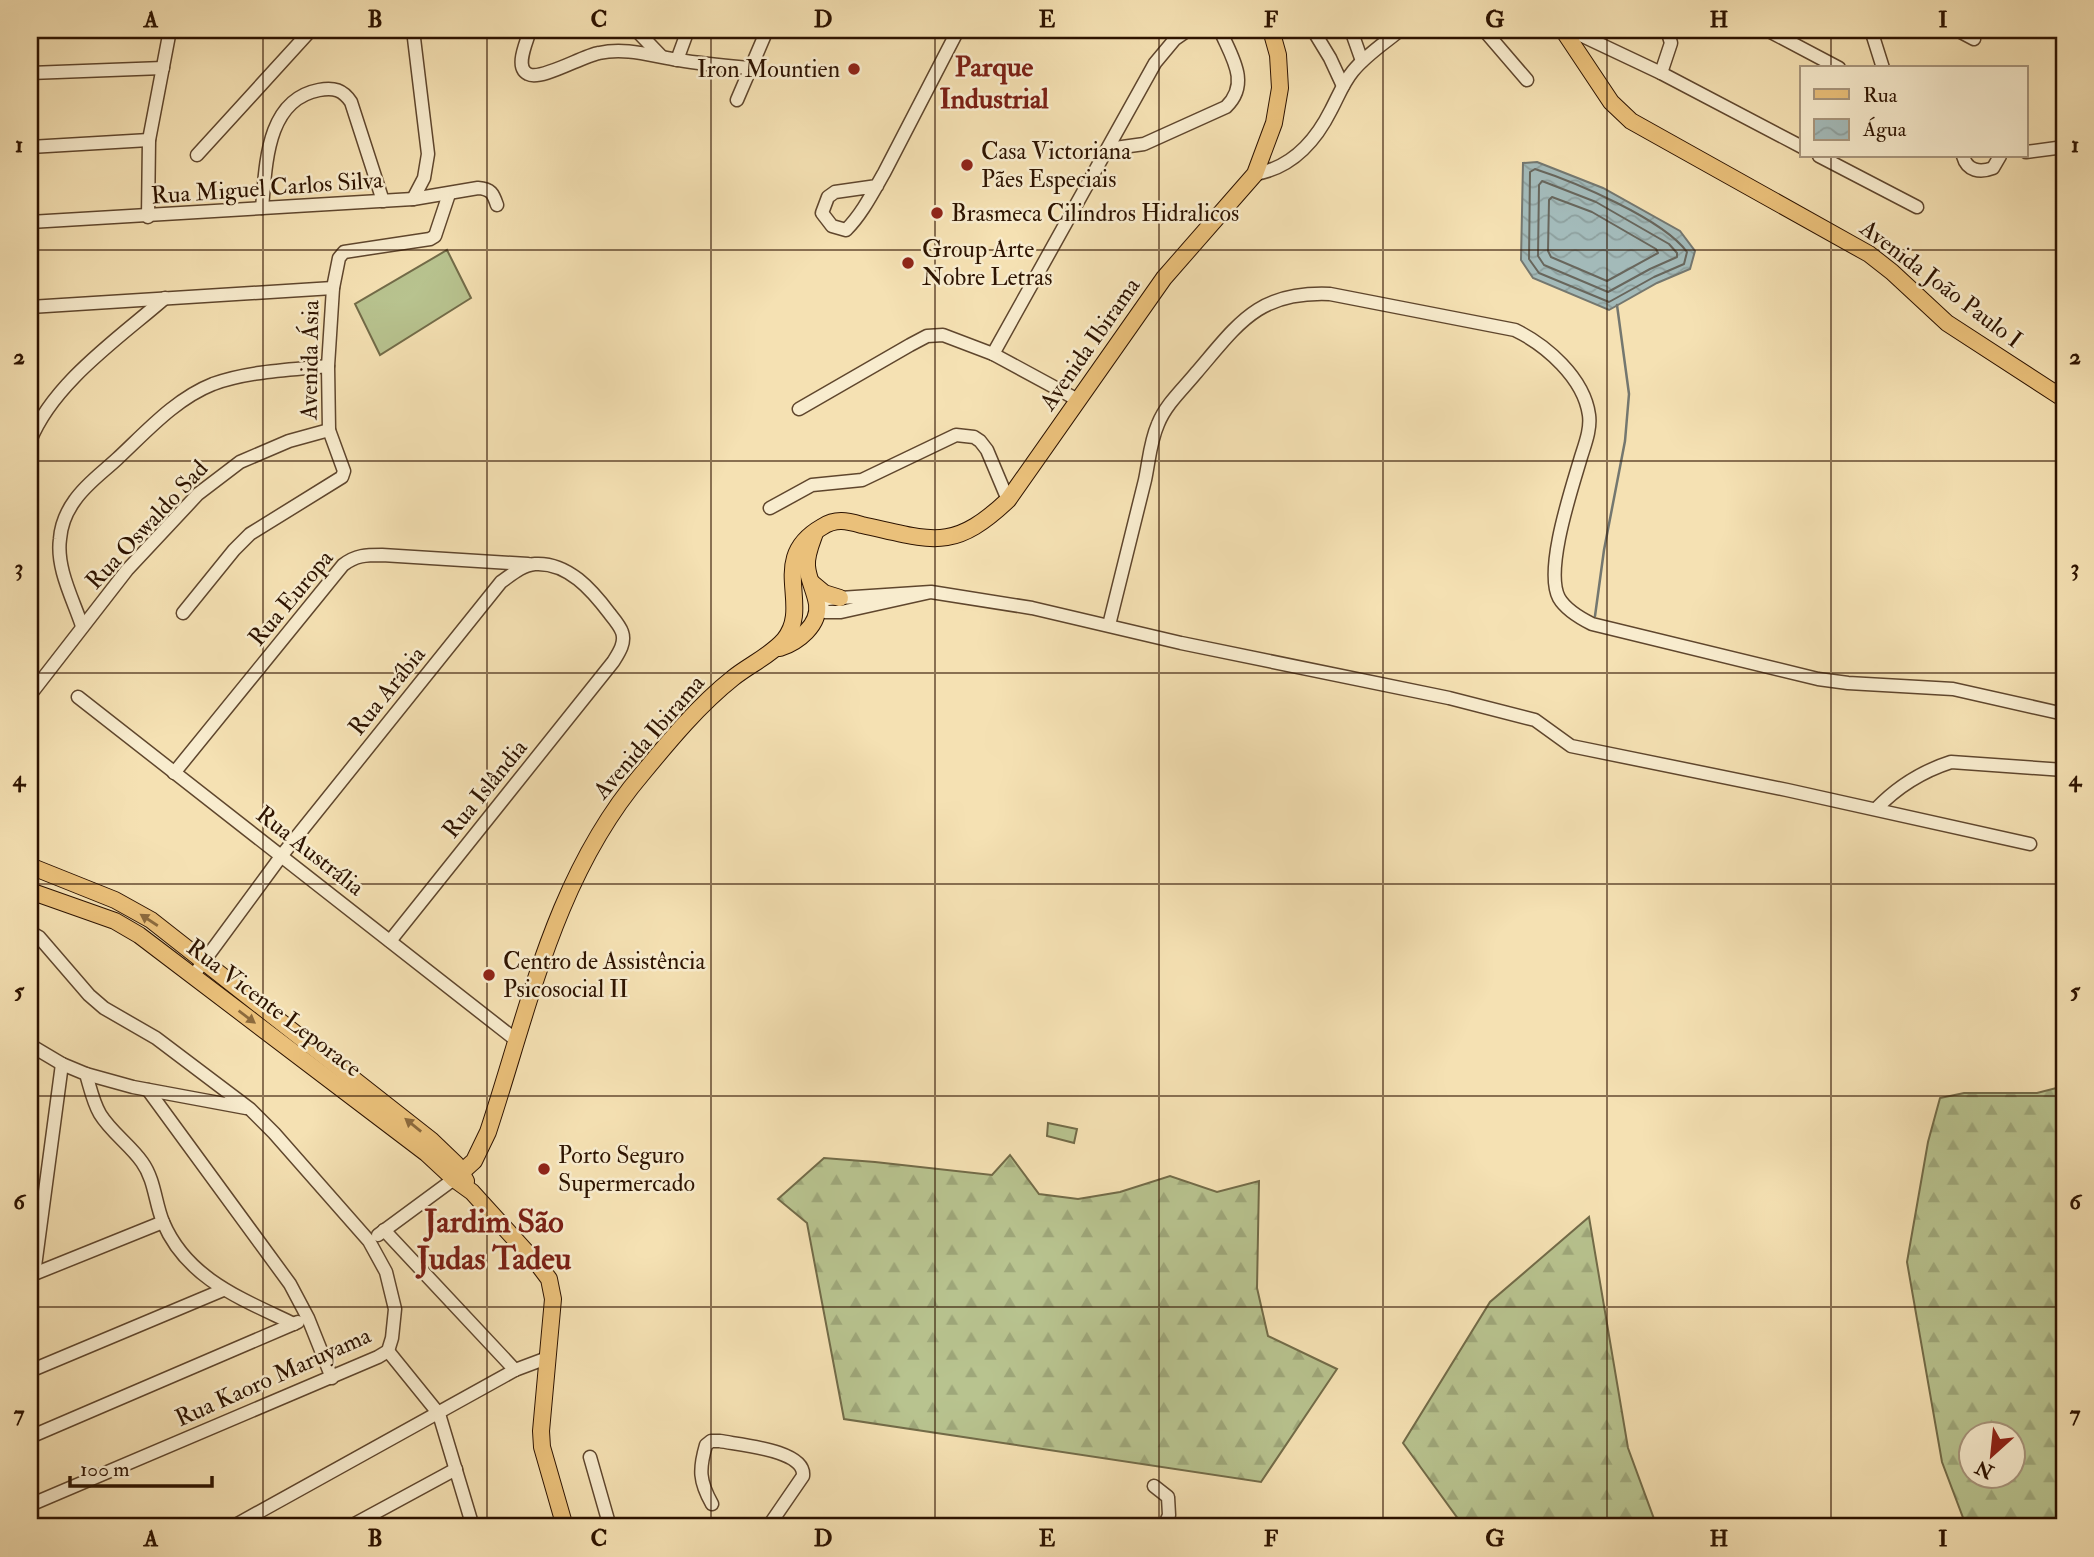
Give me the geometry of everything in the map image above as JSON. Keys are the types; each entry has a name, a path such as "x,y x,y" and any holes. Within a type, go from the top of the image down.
{"main road":[{"name":"Avenida Ibirama","path":"815,531 842,520 911,538 936,539 960,534 975,527 1008,500 1164,278 1255,174 1274,123 1280,88 1278,55 1271,30"},
{"name":"Avenida João Paulo I","path":"1563,30 1611,102 1631,121 1869,254 1947,323 2064,400"},
{"path":"815,531 807,562 818,606"},
{"path":"792,627 794,559 804,539 815,531"},
{"path":"812,582 824,593 840,598"},
{"path":"793,591 818,606"},
{"name":"Avenida Ibirama","path":"458,1176 474,1160 488,1132 555,923 575,876 606,823 639,777 704,704 733,677 773,650 785,639 792,627 818,606"},
{"name":"Avenida Ibirama","path":"773,650 791,644 804,633 814,620 818,606"},
{"path":"30,866 122,903 151,920 431,1140 458,1176"},
{"name":"Rua Vicente Leporace","path":"30,891 115,920 139,935 458,1176 549,1279 552,1288 552,1315 541,1431 542,1447 565,1527"}],"street":[{"path":"197,155 311,30"},
{"path":"413,30 428,153 424,178 413,199"},
{"path":"530,30 521,63 524,72 531,76 541,76 600,52 619,50 749,68"},
{"path":"636,30 661,56"},
{"path":"677,60 688,30"},
{"path":"737,100 767,30"},
{"path":"877,186 957,30"},
{"path":"993,354 1156,63 1175,39 1188,30"},
{"path":"1108,149 1144,144 1226,107 1233,101 1239,86 1238,74 1220,30"},
{"path":"1313,30 1343,86"},
{"path":"1351,30 1362,61"},
{"path":"1483,30 1527,80"},
{"path":"1570,30 1661,73 1800,146"},
{"path":"1661,73 1671,43 1667,30"},
{"path":"1767,30 1835,66"},
{"path":"1871,30 1883,66"},
{"path":"1957,30 1974,39"},
{"path":"148,217 149,140 170,31"},
{"path":"1255,174 1276,169 1304,150 1321,128 1343,86 1362,61 1398,32"},
{"path":"30,73 163,68"},
{"path":"262,208 270,144 281,115 299,96 327,89 337,89 345,93 351,102 383,201"},
{"path":"30,147 149,140"},
{"path":"2028,152 2064,147"},
{"path":"1823,158 1917,207"},
{"path":"1964,158 1968,166 1984,171 1993,168 1999,158"},
{"name":"Rua Miguel Carlos Silva","path":"30,222 413,199 478,188 493,192 497,205"},
{"name":"Avenida Ásia","path":"183,613 250,534 342,477 344,471 329,430 328,366 333,288 339,258 344,252 430,239 435,236 449,194"},
{"path":"30,307 333,288"},
{"path":"1109,625 1153,437 1167,408 1236,326 1256,309 1276,299 1330,294 1515,330 1534,339 1556,357 1577,386 1590,416 1588,435 1569,498 1554,573 1560,600 1583,620 1818,679 1953,689 2064,714"},
{"path":"30,441 43,414 59,392 165,298"},
{"path":"799,409 927,336 943,335 993,354 1078,400"},
{"path":"82,626 59,549 69,509 88,485 161,418 189,397 212,385 259,373 328,366"},
{"name":"Rua Oswaldo Sad","path":"30,695 127,570 198,494 215,479 254,455 289,441 329,430"},
{"path":"770,508 812,485 862,480 944,438 956,435 974,437 980,441 987,450 1008,500"},
{"name":"Rua Europa","path":"174,773 350,559 364,555 382,555 532,564"},
{"name":"Rua Islândia","path":"390,941 613,663 621,648 623,632 579,579 545,565 532,564"},
{"name":"Rua Arábia","path":"193,976 282,855 501,582 515,571 532,564"},
{"path":"931,592 841,612 825,612 818,606 827,599 931,592 1032,608 1181,643 1449,698 1535,720 1571,746 2030,844"},
{"name":"Rua Austrália","path":"78,697 516,1040"},
{"path":"1876,809 1891,794 1938,766 1951,762 2064,770"},
{"name":"Rua Kaoro Maruyama","path":"30,932 39,937 89,995 104,1008 156,1038 250,1109 274,1133 369,1241 386,1272 394,1302 394,1323 387,1351 362,1365 30,1504"},
{"path":"30,1045 62,1064 86,1074 148,1090 250,1109"},
{"path":"32,1277 62,1064"},
{"path":"86,1074 95,1105 101,1115 143,1163 151,1179 163,1222 180,1253 205,1279 294,1324"},
{"path":"148,1090 290,1284 308,1318 332,1378"},
{"path":"369,1241 458,1176"},
{"path":"32,1277 163,1222"},
{"path":"384,1230 515,1370"},
{"path":"30,1370 223,1290"},
{"path":"30,1437 308,1318"},
{"path":"387,1351 439,1414 473,1527"},
{"path":"233,1527 515,1370 547,1358"},
{"path":"712,1504 705,1492 700,1471 706,1445 711,1441 782,1453 797,1460 803,1467 803,1476 768,1527"},
{"path":"590,1457 610,1527"},
{"path":"349,1527 456,1469"},
{"path":"1154,1486 1168,1497 1170,1515 1164,1527"}],"green space":[{"path":"447,250 471,298 380,355 355,304"},
{"path":"2064,1086 2064,1527 1964,1527 1965,1523 1942,1462 1907,1262 1928,1142 1940,1098 1964,1093 2037,1093"},
{"path":"1048,1123 1077,1129 1074,1143 1047,1136"},
{"path":"1010,1155 1039,1194 1078,1199 1120,1192 1170,1176 1217,1192 1259,1181 1257,1288 1268,1336 1337,1369 1261,1482 844,1419 807,1223 778,1199 824,1158 992,1175"},
{"path":"1589,1217 1628,1448 1657,1527 1464,1527 1403,1443 1490,1302"}],"water":[{"path":"1537,162 1603,188 1680,231 1695,251 1690,269 1657,283 1609,310 1533,278 1521,260 1523,163"}],"waterway":[{"path":"1595,616 1604,550 1625,441 1629,394 1617,305"}],"place":[{"name":"Iron Mountien","path":"854,69"},
{"name":"Casa Victoriana Pães Especiais","path":"967,165"},
{"name":"Brasmeca Cilindros Hidralicos","path":"937,213"},
{"name":"Group Arte Nobre Letras","path":"908,263"},
{"name":"Centro de Assistência Psicosocial II","path":"489,975"},
{"name":"Porto Seguro Supermercado","path":"544,1169"}],"district":[{"name":"Parque Industrial","path":"994,83"},
{"name":"Jardim São Judas Tadeu","path":"494,1240"}]}
